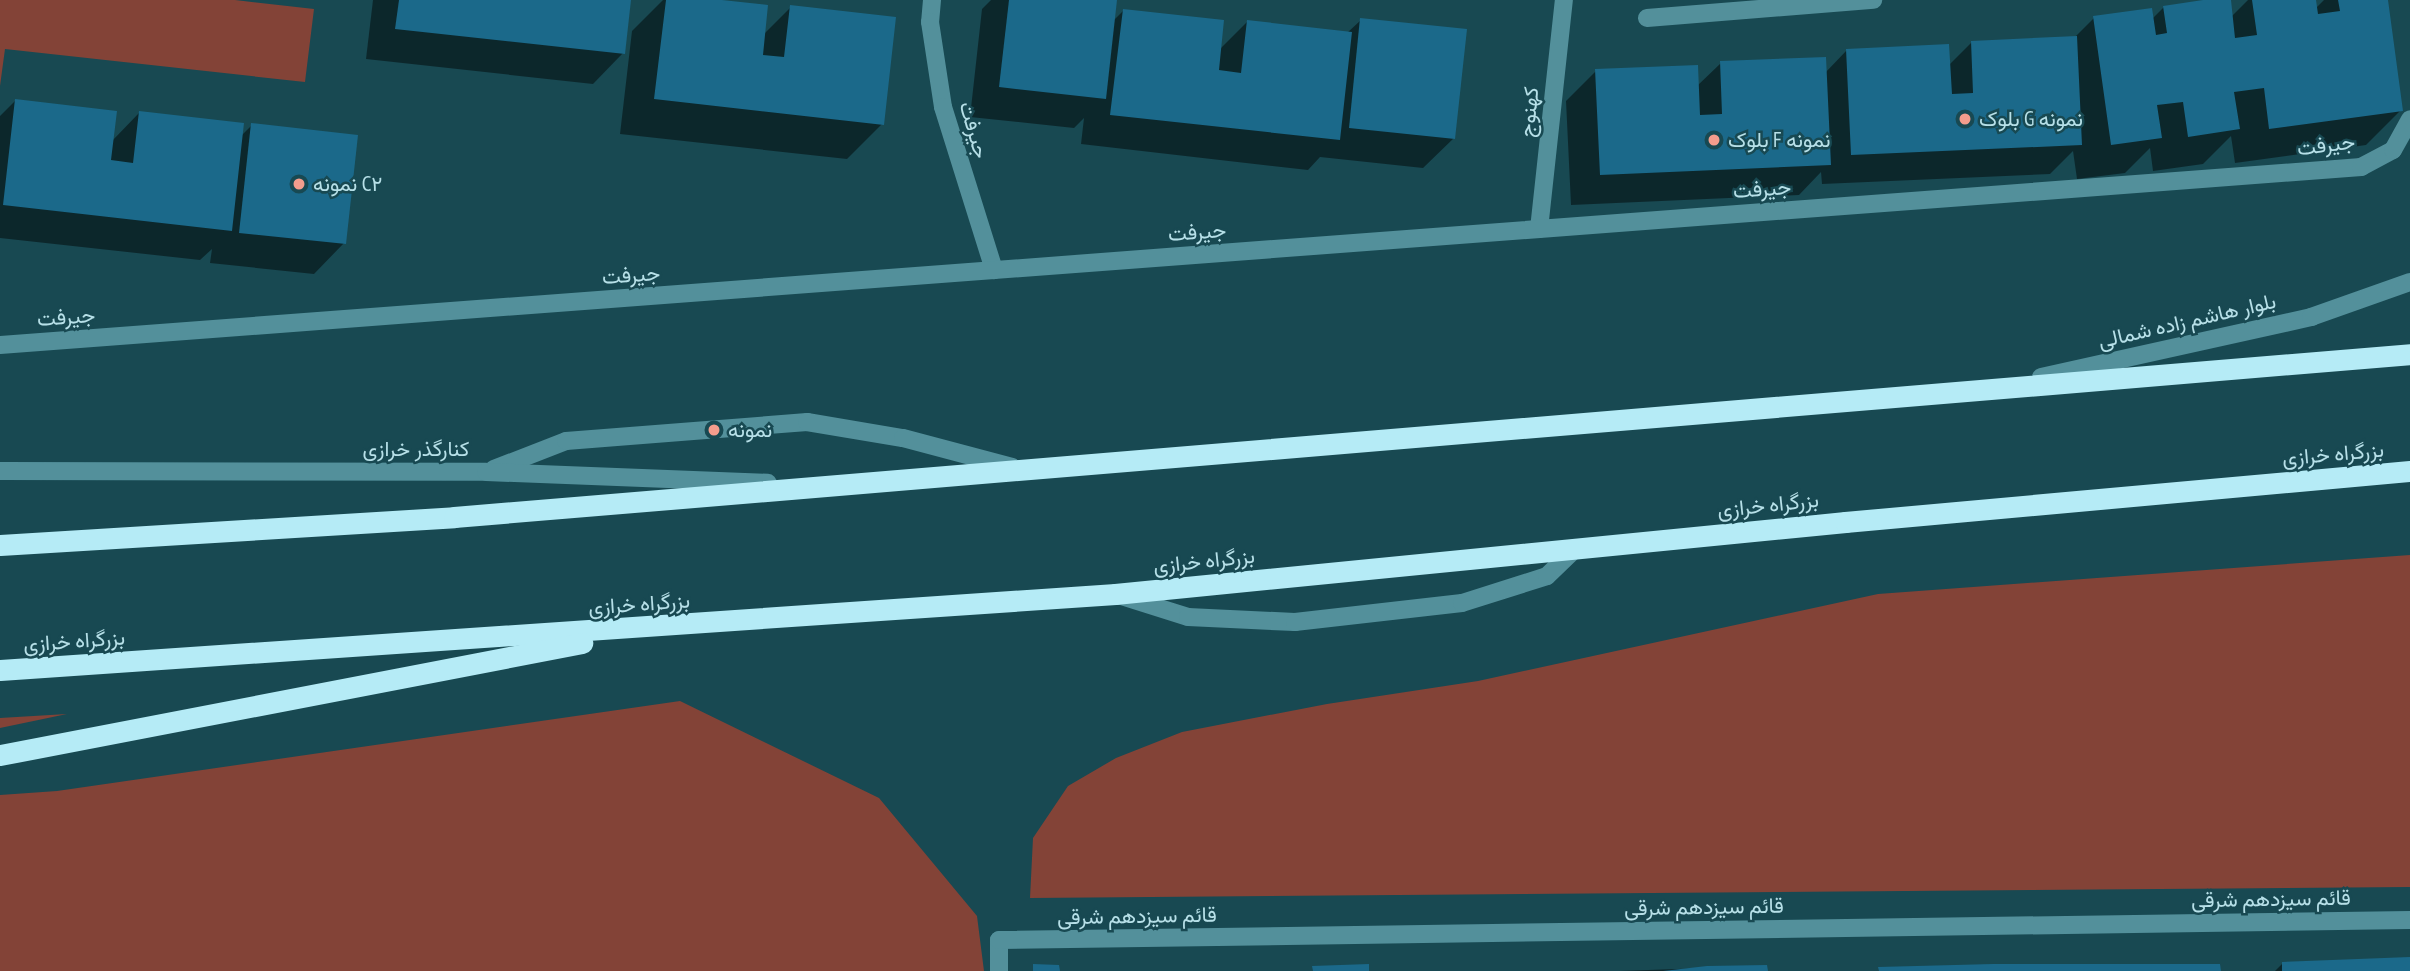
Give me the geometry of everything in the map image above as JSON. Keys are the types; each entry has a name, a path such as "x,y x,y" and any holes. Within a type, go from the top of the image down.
{"highway":[{"path":"0,545 454,517 1971,393 2410,354"},
{"name":"بزرگراه خرازی","path":"0,670 1115,594 1576,548 2410,471"},
{"path":"0,755 660,627"}],"street":[{"name":"جیرفت","path":"932,0 930,22 943,107 993,270"},
{"name":"كهنوج","path":"1539,229 1564,0"},
{"path":"1647,18 1873,0"},
{"name":"جيرفت","path":"0,345 2361,167 2393,150 2410,119"},
{"name":"بلوار هاشم زاده شمالی","path":"1971,393 2311,317 2410,282"},
{"path":"486,472 566,441 807,422 903,438 1022,470"},
{"name":"کنارگذر خرازی","path":"0,471 486,472 831,486"},
{"path":"1115,594 1188,617 1295,622 1462,603 1547,576 1576,548"},
{"name":"قائم سیزدهم شرقی","path":"999,971 999,940 2410,920"}],"shaded area":[{"path":"0,0 235,0 314,9 305,82 5,49 0,86"},
{"path":"2410,555 2410,887 1030,898 1033,838 1068,786 1116,758 1182,732 1327,704 1478,681 1878,594"},
{"path":"680,701 879,798 977,916 984,971 0,971 0,795 57,791"},
{"path":"67,714 0,728 0,718"}],"building":[{"path":"399,0 631,0 625,54 395,29"},
{"path":"666,0 722,0 768,5 763,55 784,57 790,5 896,17 884,125 654,99"},
{"path":"1009,0 1117,0 1106,99 999,87"},
{"path":"2203,0 2231,0 2235,38 2257,35 2252,0 2316,0 2318,14 2340,11 2338,0 2388,0 2403,111 2269,129 2264,88 2234,92 2240,129 2188,137 2183,102 2157,105 2162,138 2111,145 2093,16 2152,8 2156,35 2167,33 2163,6"},
{"path":"1123,9 1224,20 1219,70 1241,73 1247,20 1352,32 1340,140 1110,115"},
{"path":"1360,18 1467,29 1455,139 1349,128"},
{"name":"بلوک G نمونه","path":"2077,36 2082,145 1851,155 1846,49 1949,44 1952,94 1973,93 1971,41"},
{"name":"بلوک F نمونه","path":"1826,57 1831,165 1600,175 1595,69 1698,65 1700,115 1722,114 1720,61"},
{"path":"15,99 117,111 111,160 133,163 139,111 244,123 232,231 3,205"},
{"name":"نمونه C۲","path":"251,123 358,135 346,244 239,233"},
{"path":"2410,957 2410,971 2282,971 2282,962"},
{"path":"1033,964 1059,965 1060,971 1033,971"},
{"path":"1369,964 1369,971 1313,971 1312,966"},
{"path":"2220,964 2221,971 1879,971 1878,967"},
{"path":"1767,965 1768,971 1663,971 1707,966"}],"place":[{"name":"بلوک G نمونه","path":"1965,119"},
{"name":"بلوک F نمونه","path":"1714,140"},
{"name":"نمونه C۲","path":"299,184"},
{"name":"نمونه","path":"714,430"}]}
